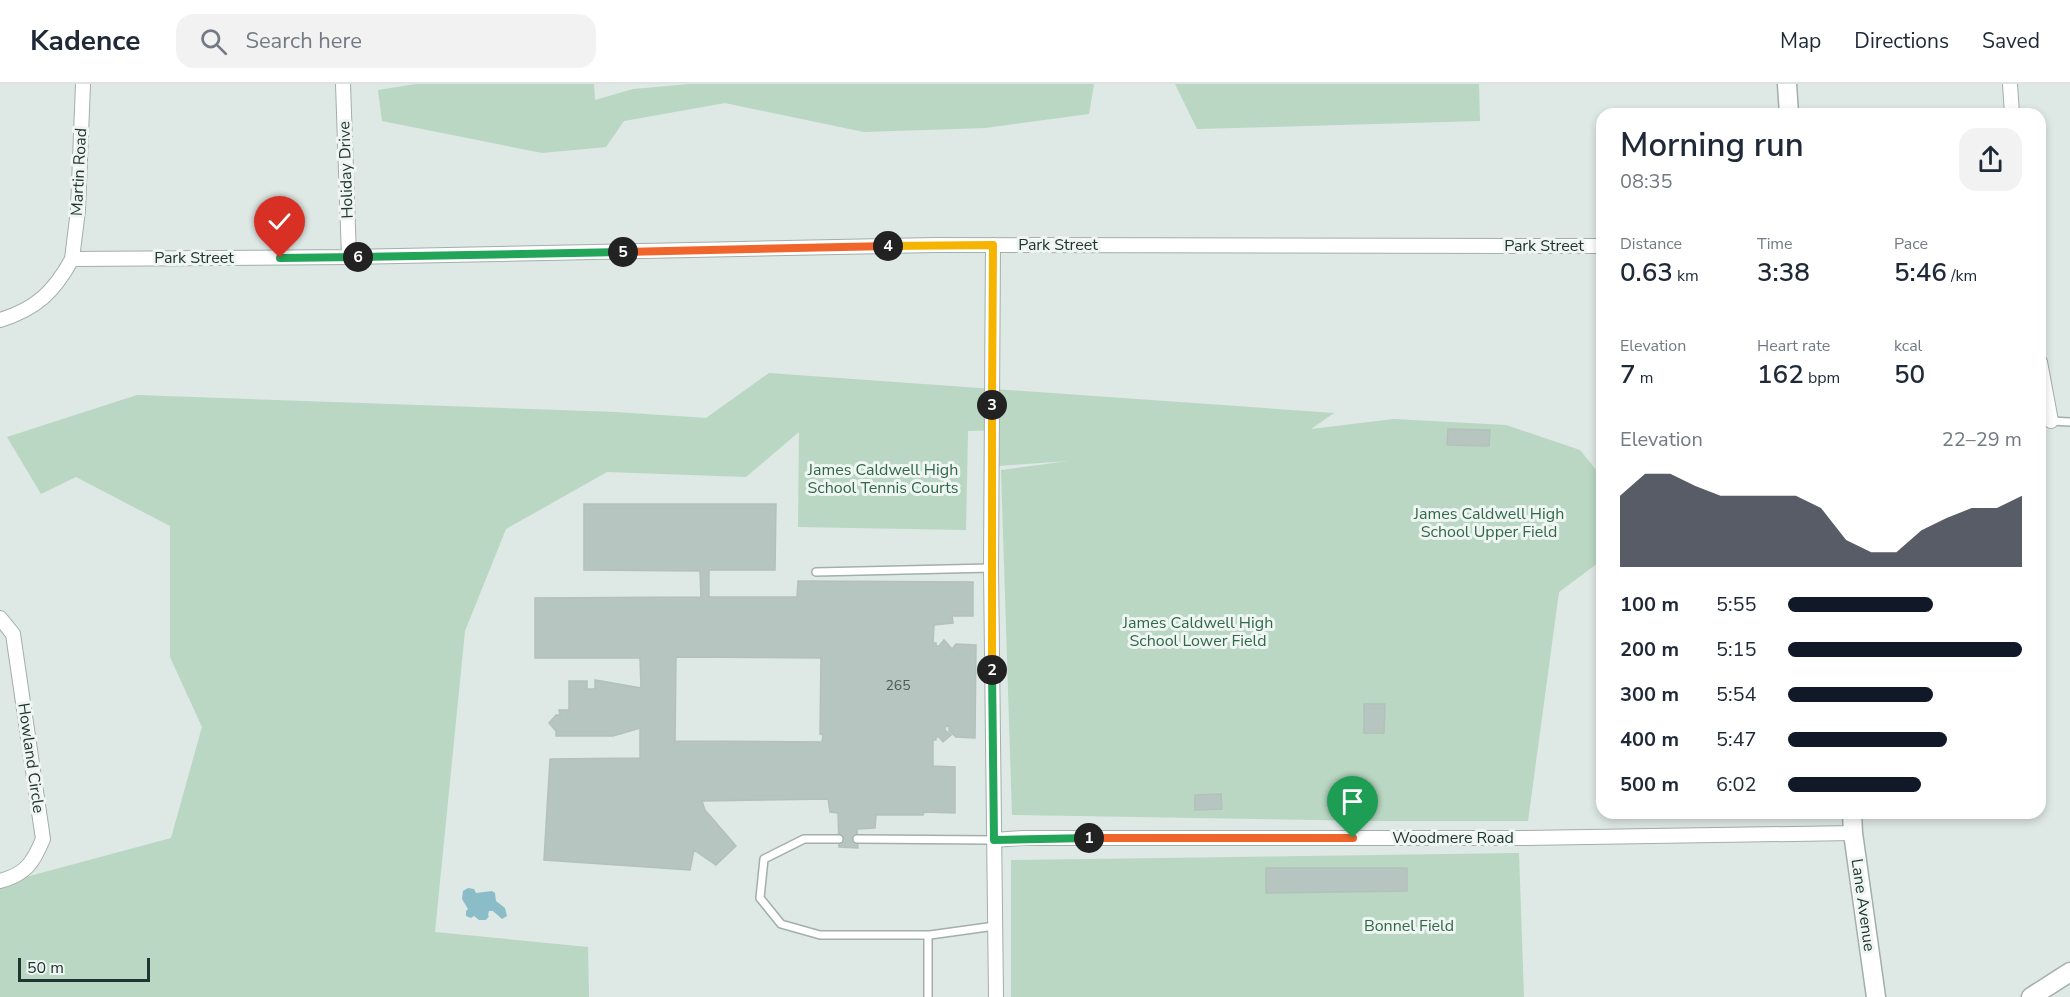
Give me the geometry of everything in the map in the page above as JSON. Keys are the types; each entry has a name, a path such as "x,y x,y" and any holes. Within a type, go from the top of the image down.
{"street":[{"name":"Martin Road","path":"72,259 78,210 83,84"},
{"name":"Holiday Drive","path":"343,84 349,257"},
{"path":"1786,84 1788,108"},
{"path":"2010,84 2012,108"},
{"name":"Park Street","path":"72,259 349,257 993,245 1596,246"},
{"path":"993,245 991,568 996,997"},
{"path":"0,320 17,315 36,304 60,280 72,259"},
{"path":"2046,394 2051,421"},
{"name":"Howland Circle","path":"0,618 13,634 43,839 27,868 13,878 0,881"},
{"name":"Lane Avenue","path":"1852,819 1876,997"},
{"name":"Woodmere Road","path":"994,840 1034,838 1522,838 1853,833"},
{"path":"2031,997 2070,972"}],"lane":[{"path":"2051,421 2070,422"},
{"path":"816,572 991,568"},
{"path":"839,839 804,838 764,858 760,898 782,924 820,935 928,935 995,926"},
{"path":"857,839 994,840"},
{"path":"928,935 928,997"}],"green space":[{"path":"416,84 594,84 595,100 633,89 690,84 1094,84 1089,114 985,128 864,132 725,103 624,121 606,147 542,153 382,121 378,90"},
{"path":"1175,84 1479,84 1480,121 1197,129"},
{"path":"769,373 1334,413 1311,429 1394,419 1506,425 1580,450 1596,470 1596,564 1559,592 1528,821 1012,815 1001,470 1068,461 999,466 999,430 968,431 966,530 798,527 799,432 746,477 607,472 506,529 465,631 435,932 588,947 589,997 0,997 0,884 171,838 202,727 170,657 170,526 76,477 41,494 7,437 137,395 616,412 706,418"},
{"name":"Bonnel Field","path":"1519,853 1524,997 1011,997 1011,860"}],"water":[{"path":"468,888 474,889 476,893 492,891 495,893 496,901 505,908 507,916 502,919 493,911 489,911 486,920 466,916 468,909 462,899 463,891"}],"building":[{"path":"1448,429 1490,430 1489,446 1447,445"},
{"path":"584,504 776,504 775,570 709,570 709,597 797,597 798,581 973,582 973,616 952,616 953,623 934,625 933,643 936,643 936,646 944,640 952,649 956,644 976,645 975,738 956,737 949,731 949,726 945,727 945,730 951,735 943,742 939,737 933,740 933,766 955,767 955,813 876,815 875,828 857,829 858,848 839,847 838,813 830,812 828,799 702,801 705,810 736,846 716,865 694,850 690,870 544,860 550,759 640,758 640,728 613,736 556,736 556,731 549,723 556,715 560,715 559,710 569,710 569,681 587,681 587,689 595,689 595,680 641,688 640,658 535,658 535,598 701,597 700,571 584,570","holes":["676,657 821,658 820,734 823,735 822,742 675,741"]},
{"path":"1364,704 1385,704 1384,733 1364,733"},
{"path":"1221,794 1222,809 1195,810 1195,795"},
{"path":"1266,868 1407,868 1407,891 1266,893"}],"route":[{"path":"280,258 993,245 991,568 994,840 1022,838 1353,838"}],"park label":[{"name":"James Caldwell High School Tennis Courts","path":"883,479"},
{"name":"James Caldwell High School Upper Field","path":"1489,523"},
{"name":"James Caldwell High School Lower Field","path":"1198,632"}]}
